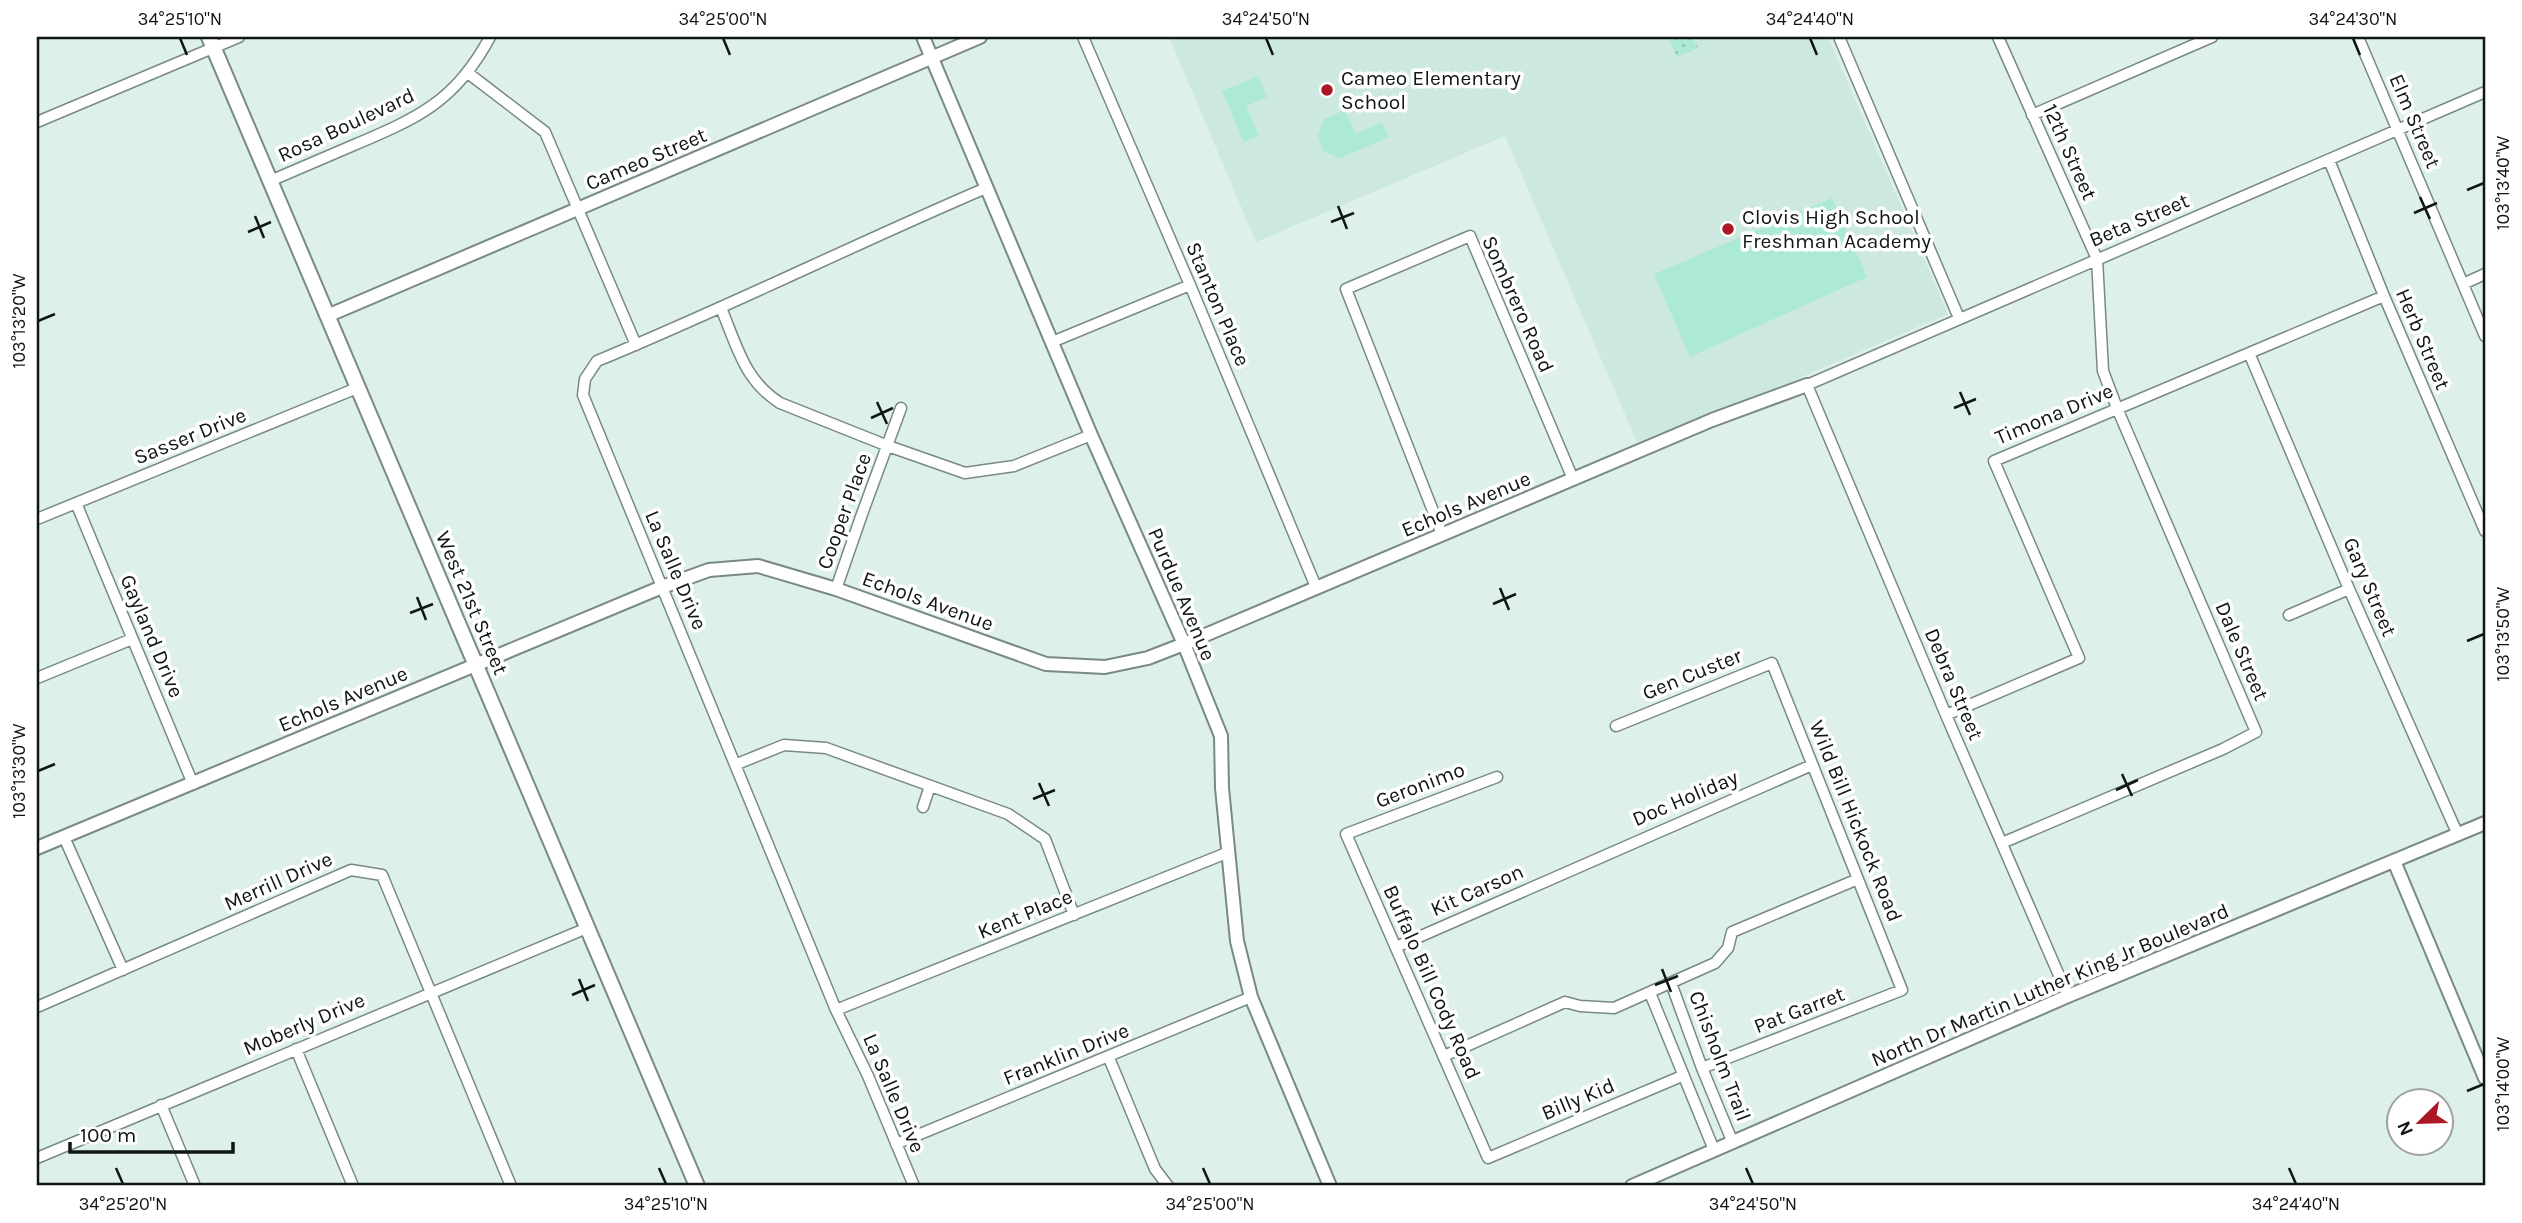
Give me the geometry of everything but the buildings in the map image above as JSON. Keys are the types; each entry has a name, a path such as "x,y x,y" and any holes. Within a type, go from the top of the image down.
{"main road":[{"name":"West 21st Street","path":"212,43 696,1186"}],"street":[{"path":"37,122 212,43 239,37"},
{"name":"Rosa Boulevard","path":"270,181 411,121 451,91 468,73 490,37"},
{"name":"Purdue Avenue","path":"923,37 1221,736 1222,788 1237,941 1251,997 1330,1186"},
{"name":"Cameo Street","path":"327,316 981,37"},
{"name":"Stanton Place","path":"1083,37 1190,285 1315,587"},
{"path":"1839,37 1959,318"},
{"name":"12th Street","path":"1998,37 2097,259 2103,370 2117,408"},
{"path":"2032,115 2212,37"},
{"name":"Elm Street","path":"2358,37 2485,336"},
{"path":"468,73 545,132 636,345"},
{"name":"Beta Street","path":"1807,385 2485,92"},
{"name":"Herb Street","path":"2329,160 2384,296 2482,514 2485,531"},
{"name":"La Salle Drive","path":"914,1186 868,1076 836,1010 583,395 585,379 597,360 721,308 986,188"},
{"name":"Sombrero Road","path":"1442,534 1346,289 1469,236 1573,479"},
{"path":"2463,284 2485,274"},
{"path":"1052,342 1190,285"},
{"name":"Timona Drive","path":"1946,715 2079,658 1994,461 2384,296"},
{"path":"721,308 749,373 767,395 780,403 888,446 965,473 1014,466 1091,435"},
{"name":"Gary Street","path":"2249,353 2349,589 2458,835"},
{"name":"Echols Avenue","path":"37,848 709,569 758,566 836,589 1046,664 1105,667 1148,658 1184,644 1712,420 1807,385"},
{"name":"Debra Street","path":"1807,385 2068,996"},
{"name":"Sasser Drive","path":"37,519 357,388"},
{"name":"Cooper Place","path":"836,589 901,408"},
{"name":"Dale Street","path":"2001,844 2223,749 2256,732 2117,408"},
{"name":"Gayland Drive","path":"76,503 193,784"},
{"path":"2289,615 2349,589"},
{"path":"37,678 132,639"},
{"name":"Gen Custer","path":"1616,726 1772,663 1777,674"},
{"name":"Wild Bill Hickock Road","path":"1777,674 1899,983"},
{"path":"737,764 784,745 826,748 1008,814 1045,839 1074,915"},
{"name":"Doc Holiday","path":"1573,868 1812,765"},
{"name":"Geronimo","path":"1357,830 1497,777"},
{"path":"922,807 930,786"},
{"name":"North Dr Martin Luther King Jr Boulevard","path":"1632,1186 2068,996 2485,823"},
{"name":"Buffalo Bill Cody Road","path":"1357,830 1346,834 1488,1158"},
{"path":"64,836 123,970"},
{"name":"Kent Place","path":"836,1010 1228,852"},
{"path":"2394,861 2485,1078"},
{"name":"Kit Carson","path":"1396,947 1573,868"},
{"name":"Merrill Drive","path":"37,1007 351,870 382,875 510,1186"},
{"path":"1444,1056 1565,1002 1580,1006 1614,1008 1650,993 1715,963 1728,948 1732,932 1858,879"},
{"name":"Moberly Drive","path":"37,1158 587,928"},
{"name":"Chisholm Trail","path":"1671,983 1732,1143"},
{"name":"Pat Garret","path":"1702,1068 1902,990 1899,983"},
{"name":"Chisholm Trail","path":"1650,993 1714,1150"},
{"name":"Franklin Drive","path":"895,1144 1109,1058 1251,997"},
{"path":"296,1049 353,1186"},
{"path":"1109,1058 1155,1169 1168,1186"},
{"name":"Billy Kid","path":"1488,1158 1682,1076"},
{"path":"161,1105 195,1186"}],"shaded area":[{"name":"Clovis High School Freshman Academy","path":"1169,37 1828,37 1948,314 1788,383 1637,442 1505,136 1256,242"}],"green space":[{"path":"1668,37 1690,37 1699,48 1677,57"},
{"path":"1258,76 1267,97 1246,106 1259,136 1244,142 1222,91"},
{"path":"1345,110 1356,134 1382,122 1389,137 1340,158 1324,152 1318,136 1324,119"},
{"path":"1832,198 1867,277 1690,357 1654,274"}],"place":[{"name":"Cameo Elementary School","path":"1327,90"},
{"name":"Clovis High School Freshman Academy","path":"1728,229"}]}
